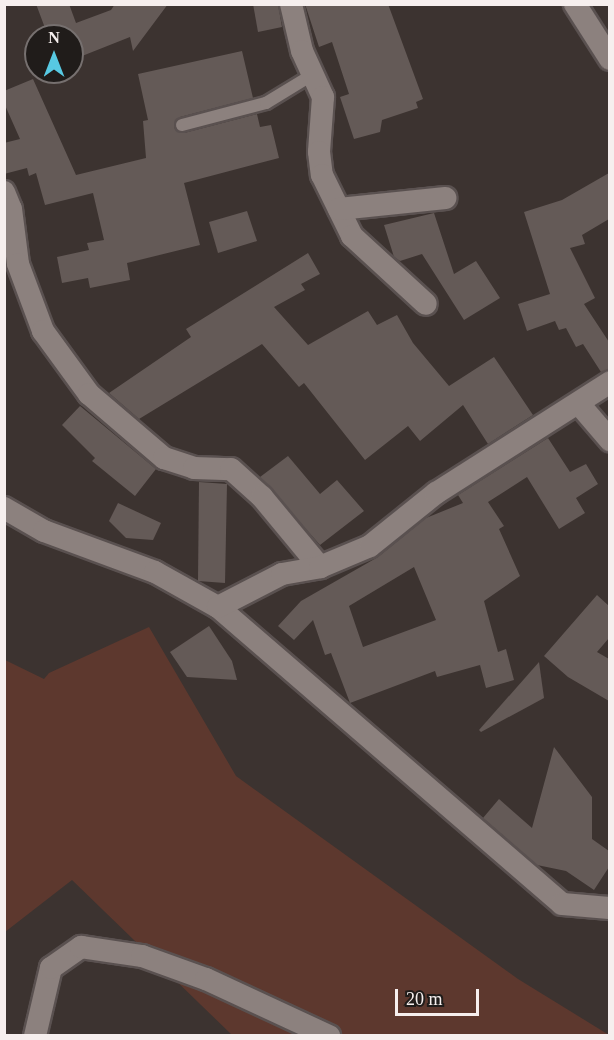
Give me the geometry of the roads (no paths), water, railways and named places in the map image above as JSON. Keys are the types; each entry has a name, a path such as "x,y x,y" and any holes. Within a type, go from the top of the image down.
{"street":[{"path":"291,4 302,51 323,97 319,152 322,175 352,236 426,304"},
{"path":"575,4 609,59"},
{"path":"4,192 12,209 18,264 43,331 88,394 164,458 194,468 231,469 262,497 320,567"},
{"path":"339,209 445,198"},
{"path":"218,607 282,574 320,567 370,546 436,493 579,404 609,382"},
{"path":"579,404 609,440"},
{"path":"4,508 44,531 155,572 218,607 562,903 609,908"},
{"path":"35,1035 51,968 81,947 142,956 206,979 329,1035"}],"lane":[{"path":"182,125 266,103 312,75"}]}
